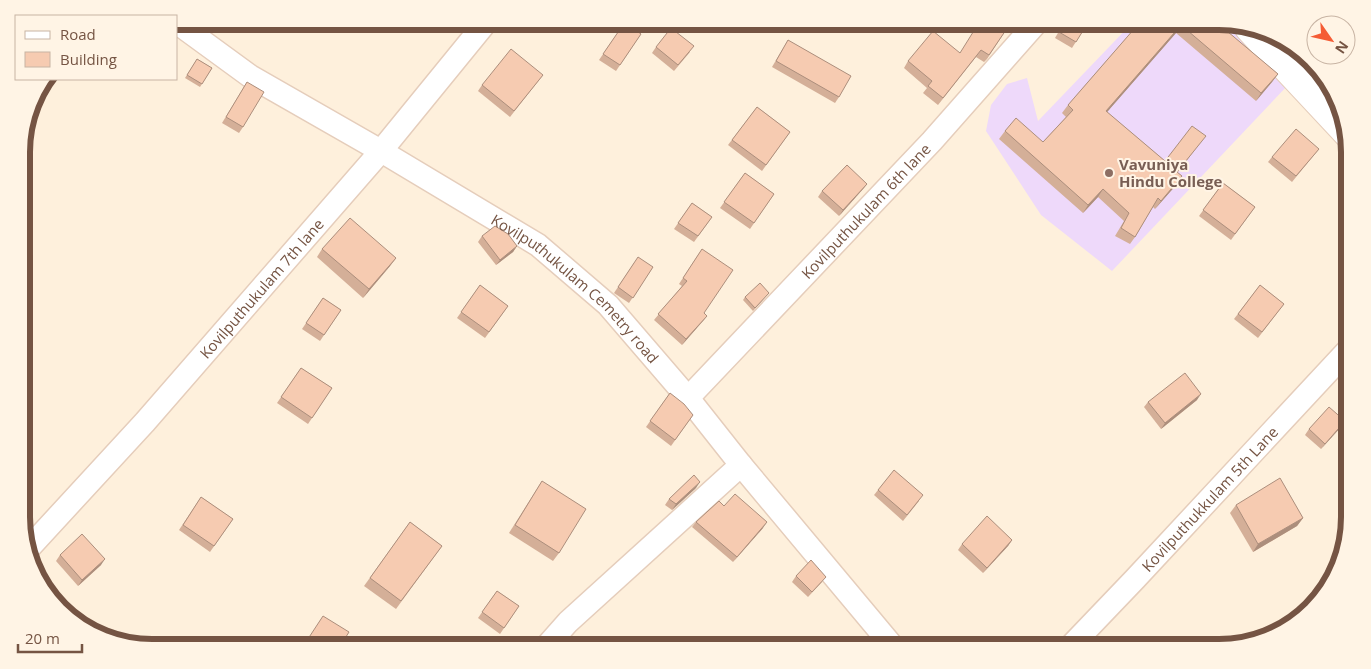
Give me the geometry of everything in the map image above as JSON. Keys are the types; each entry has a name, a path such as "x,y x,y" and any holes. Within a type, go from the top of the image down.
{"street":[{"name":"Kovilputhukulam Cemetry road","path":"187,30 250,76 381,151 538,245 608,305 688,398 741,465 886,639"},
{"name":"Kovilputhukulam 7th lane","path":"33,544 145,422 381,151 480,30"},
{"name":"Kovilputhukulam 6th lane","path":"688,398 932,141 1030,30"},
{"path":"1256,35 1338,123"},
{"name":"Kovilputhukkulam 5th Lane","path":"1078,639 1341,358"},
{"path":"553,639 568,622 741,465"}],"shaded area":[{"name":"Vavuniya Hindu College","path":"1125,30 1219,30 1246,33 1289,84 1112,271 1041,215 986,131 991,105 1007,84 1027,78 1038,121"}],"building":[{"path":"620,30 636,30 641,34 620,65 603,54"},
{"path":"669,30 674,30 694,46 678,65 656,47"},
{"path":"974,30 1006,30 989,55 981,50 943,98 928,86 932,81 908,61 933,31 960,53"},
{"path":"1060,30 1083,30 1076,42 1059,32"},
{"path":"1133,30 1177,30 1106,111 1165,161 1192,126 1206,136 1177,172 1182,176 1161,201 1158,198 1135,237 1121,228 1129,213 1103,189 1088,205 1005,131 1016,118 1043,142 1073,110 1068,105"},
{"path":"1187,30 1226,30 1278,74 1261,93"},
{"path":"788,40 851,76 839,97 776,61"},
{"path":"511,49 543,75 514,111 482,85"},
{"path":"197,59 212,68 202,84 187,75"},
{"path":"247,82 264,92 243,127 226,117"},
{"path":"757,107 790,132 766,165 732,140"},
{"path":"1296,129 1319,149 1296,176 1272,157"},
{"path":"847,165 867,184 843,210 822,191"},
{"path":"745,173 774,194 754,223 724,202"},
{"path":"1223,183 1255,207 1235,234 1203,210"},
{"path":"692,203 712,217 698,236 678,223"},
{"path":"350,218 396,258 369,289 322,249"},
{"path":"495,226 508,234 517,246 500,260 482,236"},
{"path":"702,249 733,270 704,313 707,316 686,339 658,314 687,281 683,278"},
{"path":"638,257 653,267 633,298 618,287"},
{"path":"760,283 769,293 755,308 745,297"},
{"path":"480,285 508,306 489,332 461,312"},
{"path":"1260,285 1284,304 1262,332 1238,314"},
{"path":"323,298 341,310 324,335 306,323"},
{"path":"301,368 332,388 312,418 281,397"},
{"path":"1185,373 1201,394 1165,423 1148,402"},
{"path":"670,393 684,404 693,415 675,440 650,421"},
{"path":"1329,407 1341,418 1341,426 1325,444 1309,429"},
{"path":"894,470 923,495 907,515 878,490"},
{"path":"694,475 700,482 676,504 669,499"},
{"path":"1280,478 1303,518 1258,544 1236,505"},
{"path":"542,481 586,509 559,553 515,525"},
{"path":"735,494 767,522 737,557 696,522 719,501 724,506"},
{"path":"201,497 233,519 214,546 183,525"},
{"path":"987,516 1012,540 987,568 962,544"},
{"path":"410,522 442,546 401,601 370,578"},
{"path":"82,534 105,559 82,580 60,555"},
{"path":"811,560 826,577 812,592 796,576"},
{"path":"497,591 519,606 504,628 482,612"},
{"path":"323,616 349,632 345,639 308,639"}],"place":[{"name":"Vavuniya Hindu College","path":"1109,173"}]}
